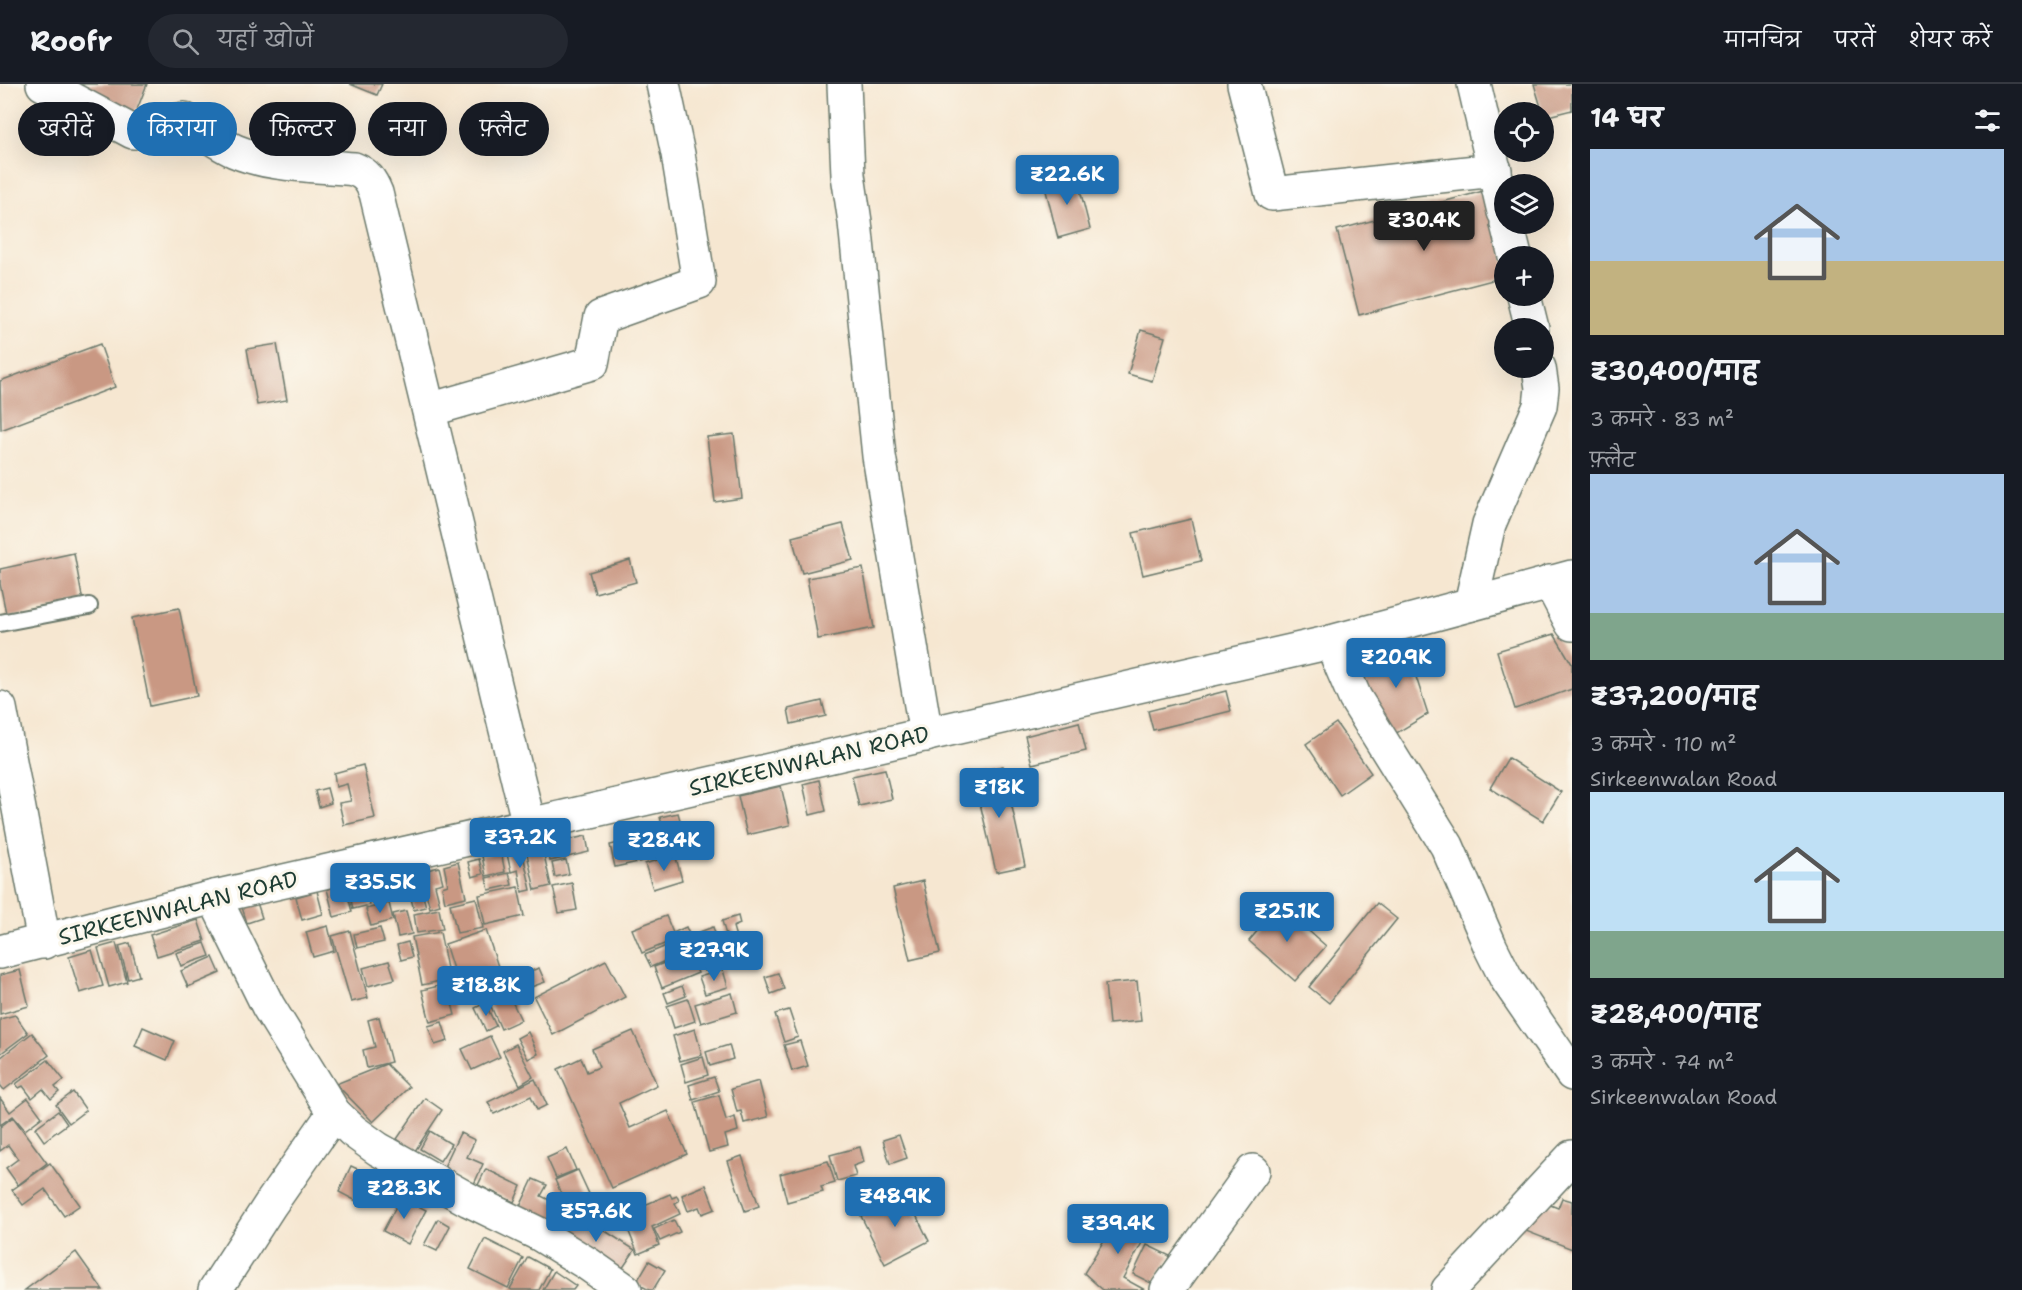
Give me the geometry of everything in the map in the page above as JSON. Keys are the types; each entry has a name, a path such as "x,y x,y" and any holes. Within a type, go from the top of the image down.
{"street":[{"path":"43,84 133,132 184,119 233,150 248,156 354,169 363,173 372,182 529,825"},
{"path":"429,410 592,363 601,317 699,282 678,154 663,84"},
{"path":"844,84 848,175 855,222 879,456 926,735"},
{"path":"1244,84 1272,194 1495,170"},
{"path":"1474,84 1496,174"},
{"path":"1471,604 1490,524 1540,406 1540,378"},
{"path":"1561,579 1572,624"},
{"name":"SIRKEENWALAN ROAD","path":"0,952 214,897 1331,642 1561,579"},
{"path":"1331,642 1355,698 1447,846 1506,978 1572,1074"},
{"path":"0,708 7,776 44,942"},
{"path":"214,897 268,1005 334,1113 353,1131 378,1149 468,1200 539,1234 625,1290"},
{"path":"215,1290 270,1204 334,1113"},
{"path":"1448,1290 1572,1157"},
{"path":"1167,1290 1252,1171"}],"lane":[{"path":"0,623 89,606"}],"building":[{"path":"80,84 147,84 140,102 127,102 127,123 115,117 115,102 86,102 74,96"},
{"path":"350,84 382,84 377,95"},
{"path":"1534,84 1572,84 1572,110 1554,114 1554,102 1539,102"},
{"path":"1076,174 1090,229 1058,238 1044,183"},
{"path":"1491,189 1494,204 1494,234 1500,234 1502,246 1494,246 1494,280 1359,315 1337,230"},
{"path":"1141,330 1165,337 1152,381 1128,374"},
{"path":"100,344 115,387 1,430 0,381"},
{"path":"277,344 287,400 257,405 247,349"},
{"path":"734,434 742,498 715,502 707,437"},
{"path":"1191,519 1201,561 1143,575 1133,533"},
{"path":"843,524 853,560 802,573 792,537"},
{"path":"74,553 83,602 7,618 0,584 0,569"},
{"path":"630,560 636,582 595,593 589,572"},
{"path":"863,568 874,628 818,639 807,578"},
{"path":"179,608 197,696 150,706 132,618"},
{"path":"1554,634 1572,664 1572,689 1515,709 1497,651"},
{"path":"1406,646 1428,714 1390,737 1363,678 1380,671 1372,648"},
{"path":"1226,691 1231,711 1153,730 1148,711"},
{"path":"822,701 826,716 791,724 788,709"},
{"path":"1079,722 1086,751 1032,764 1025,736"},
{"path":"1336,723 1371,773 1340,795 1306,744"},
{"path":"1508,758 1561,792 1543,821 1490,788"},
{"path":"363,765 375,818 344,825 339,803 351,801 347,784 336,787 334,773"},
{"path":"1003,766 1025,866 996,872 973,773"},
{"path":"885,769 892,799 859,806 852,776"},
{"path":"819,780 826,811 810,815 803,784"},
{"path":"781,786 790,825 747,835 738,796"},
{"path":"327,788 331,803 319,807 315,791"},
{"path":"678,813 682,827 664,832 660,817"},
{"path":"586,836 589,852 550,861 546,845"},
{"path":"638,839 643,861 615,867 610,845"},
{"path":"542,846 551,886 535,890 526,849"},
{"path":"522,850 531,890 522,892 518,870 511,872 507,854"},
{"path":"501,852 505,872 486,876 482,856"},
{"path":"675,854 682,880 653,889 645,864"},
{"path":"479,859 483,874 472,877 468,862"},
{"path":"566,860 569,874 555,877 552,863"},
{"path":"458,862 466,897 445,902 442,887 448,885 444,866"},
{"path":"439,867 443,883 435,885 440,905 430,908 423,882 409,886 407,875"},
{"path":"509,873 512,885 489,890 486,878"},
{"path":"384,876 390,898 372,902 366,880"},
{"path":"365,881 370,905 353,909 348,886"},
{"path":"923,881 940,953 910,960 893,888"},
{"path":"572,883 577,910 559,913 553,887"},
{"path":"345,884 352,912 334,917 327,889"},
{"path":"518,887 524,916 485,925 479,895"},
{"path":"421,888 426,907 414,910 409,891"},
{"path":"317,891 323,914 302,920 296,897"},
{"path":"255,896 262,918 247,923 240,901"},
{"path":"476,898 483,928 457,933 450,904"},
{"path":"389,903 393,920 371,926 366,909"},
{"path":"1377,903 1397,919 1329,1003 1309,987"},
{"path":"1279,905 1326,946 1295,981 1249,941"},
{"path":"439,909 443,929 417,933 414,914"},
{"path":"406,911 412,934 398,937 393,914"},
{"path":"666,916 673,933 686,927 689,934 642,953 632,929"},
{"path":"738,916 740,924 733,927 741,954 732,956 722,921"},
{"path":"198,920 205,941 157,956 150,935"},
{"path":"328,926 334,951 313,957 306,932"},
{"path":"713,927 725,963 705,971 697,949 702,947 697,933"},
{"path":"380,928 384,942 357,948 354,934"},
{"path":"486,930 505,988 474,998 470,985 459,988 445,944"},
{"path":"350,931 368,998 351,1002 332,936"},
{"path":"440,932 449,979 422,985 412,937"},
{"path":"692,935 697,947 651,967 645,955"},
{"path":"408,942 412,957 401,960 397,945"},
{"path":"116,943 127,982 109,987 98,948"},
{"path":"130,943 139,976 128,979 119,946"},
{"path":"205,943 210,956 181,966 176,953"},
{"path":"92,950 103,986 80,993 69,957"},
{"path":"690,953 698,973 662,988 654,967"},
{"path":"213,957 220,973 188,987 181,971"},
{"path":"606,960 625,997 553,1035 534,997"},
{"path":"389,961 395,979 368,986 363,968"},
{"path":"539,968 545,982 517,992 512,978"},
{"path":"20,970 29,1006 0,1014 0,975"},
{"path":"723,970 728,987 705,994 699,977"},
{"path":"778,973 784,989 771,994 765,977"},
{"path":"1137,981 1141,1021 1109,1024 1105,984"},
{"path":"447,984 455,1015 430,1022 422,990"},
{"path":"682,986 686,996 668,1003 664,993"},
{"path":"508,993 521,1020 501,1029 489,1002"},
{"path":"732,993 737,1012 701,1023 695,1004"},
{"path":"688,999 695,1021 674,1028 667,1006"},
{"path":"485,1003 496,1026 486,1031 475,1008"},
{"path":"789,1010 798,1037 784,1042 775,1014"},
{"path":"15,1015 28,1033 0,1054 0,1019"},
{"path":"379,1017 391,1062 367,1068 363,1050 375,1047 368,1020"},
{"path":"442,1022 448,1041 435,1045 428,1026"},
{"path":"143,1027 175,1041 167,1060 135,1046"},
{"path":"695,1029 702,1055 680,1061 673,1036"},
{"path":"633,1031 657,1085 619,1103 630,1128 668,1111 687,1154 612,1188 558,1069 581,1058 587,1072 599,1067 592,1049"},
{"path":"528,1032 538,1054 528,1059 517,1038"},
{"path":"32,1033 49,1055 4,1090 0,1085 0,1058"},
{"path":"490,1036 500,1057 472,1070 462,1049"},
{"path":"800,1041 808,1066 792,1071 784,1045"},
{"path":"516,1044 533,1077 520,1085 503,1051"},
{"path":"729,1045 733,1059 710,1066 706,1052"},
{"path":"703,1057 708,1075 686,1082 681,1064"},
{"path":"48,1060 64,1080 55,1087 59,1092 51,1099 43,1089 32,1098 23,1086 19,1088 16,1084"},
{"path":"386,1064 409,1087 373,1122 336,1084"},
{"path":"714,1077 719,1091 693,1100 689,1085"},
{"path":"535,1079 547,1105 537,1110 531,1096 494,1114 488,1102"},
{"path":"759,1081 768,1117 744,1123 741,1111 737,1112 731,1089"},
{"path":"73,1092 86,1110 69,1123 56,1105"},
{"path":"719,1095 726,1120 735,1117 738,1131 725,1135 728,1147 709,1152 695,1102"},
{"path":"0,1098 10,1112 28,1098 42,1117 25,1130 13,1116 0,1125"},
{"path":"425,1098 442,1110 415,1151 397,1139"},
{"path":"58,1111 67,1124 44,1141 35,1128"},
{"path":"13,1117 47,1163 18,1185 6,1168 18,1159 8,1145 0,1151 0,1127"},
{"path":"430,1131 451,1144 440,1161 420,1149"},
{"path":"460,1133 475,1140 467,1157 483,1164 474,1184 443,1169"},
{"path":"899,1135 907,1158 890,1164 883,1140"},
{"path":"860,1147 864,1162 853,1166 856,1176 837,1181 830,1155"},
{"path":"567,1149 576,1170 556,1178 547,1158"},
{"path":"742,1156 759,1206 745,1211 728,1161"},
{"path":"828,1161 835,1183 821,1187 823,1192 787,1202 780,1174"},
{"path":"50,1163 80,1205 64,1216 45,1189 23,1205 12,1190"},
{"path":"351,1166 373,1176 360,1203 339,1192"},
{"path":"486,1169 521,1186 514,1202 478,1185"},
{"path":"578,1170 590,1196 567,1207 555,1180"},
{"path":"533,1179 547,1185 541,1196 560,1205 551,1226 518,1211"},
{"path":"706,1185 715,1209 702,1214 699,1207 688,1211 682,1195"},
{"path":"905,1193 929,1241 885,1264 861,1216"},
{"path":"670,1194 672,1198 677,1196 679,1201 675,1203 680,1214 652,1227 659,1245 638,1254 622,1215"},
{"path":"401,1197 426,1210 408,1244 383,1231"},
{"path":"1562,1198 1572,1201 1572,1249 1513,1226 1535,1199 1558,1208"},
{"path":"574,1211 635,1250 618,1275 558,1236"},
{"path":"1120,1214 1151,1226 1123,1278 1145,1290 1103,1290 1084,1273"},
{"path":"438,1219 450,1226 437,1251 424,1245"},
{"path":"674,1220 680,1232 660,1241 654,1229"},
{"path":"485,1239 523,1258 508,1288 470,1269"},
{"path":"1147,1245 1170,1256 1153,1284 1133,1274"},
{"path":"76,1252 103,1290 25,1290"},
{"path":"528,1257 550,1269 539,1290 510,1289"},
{"path":"649,1261 665,1270 653,1290 636,1283"},
{"path":"554,1271 576,1286 573,1290 543,1290"}]}
